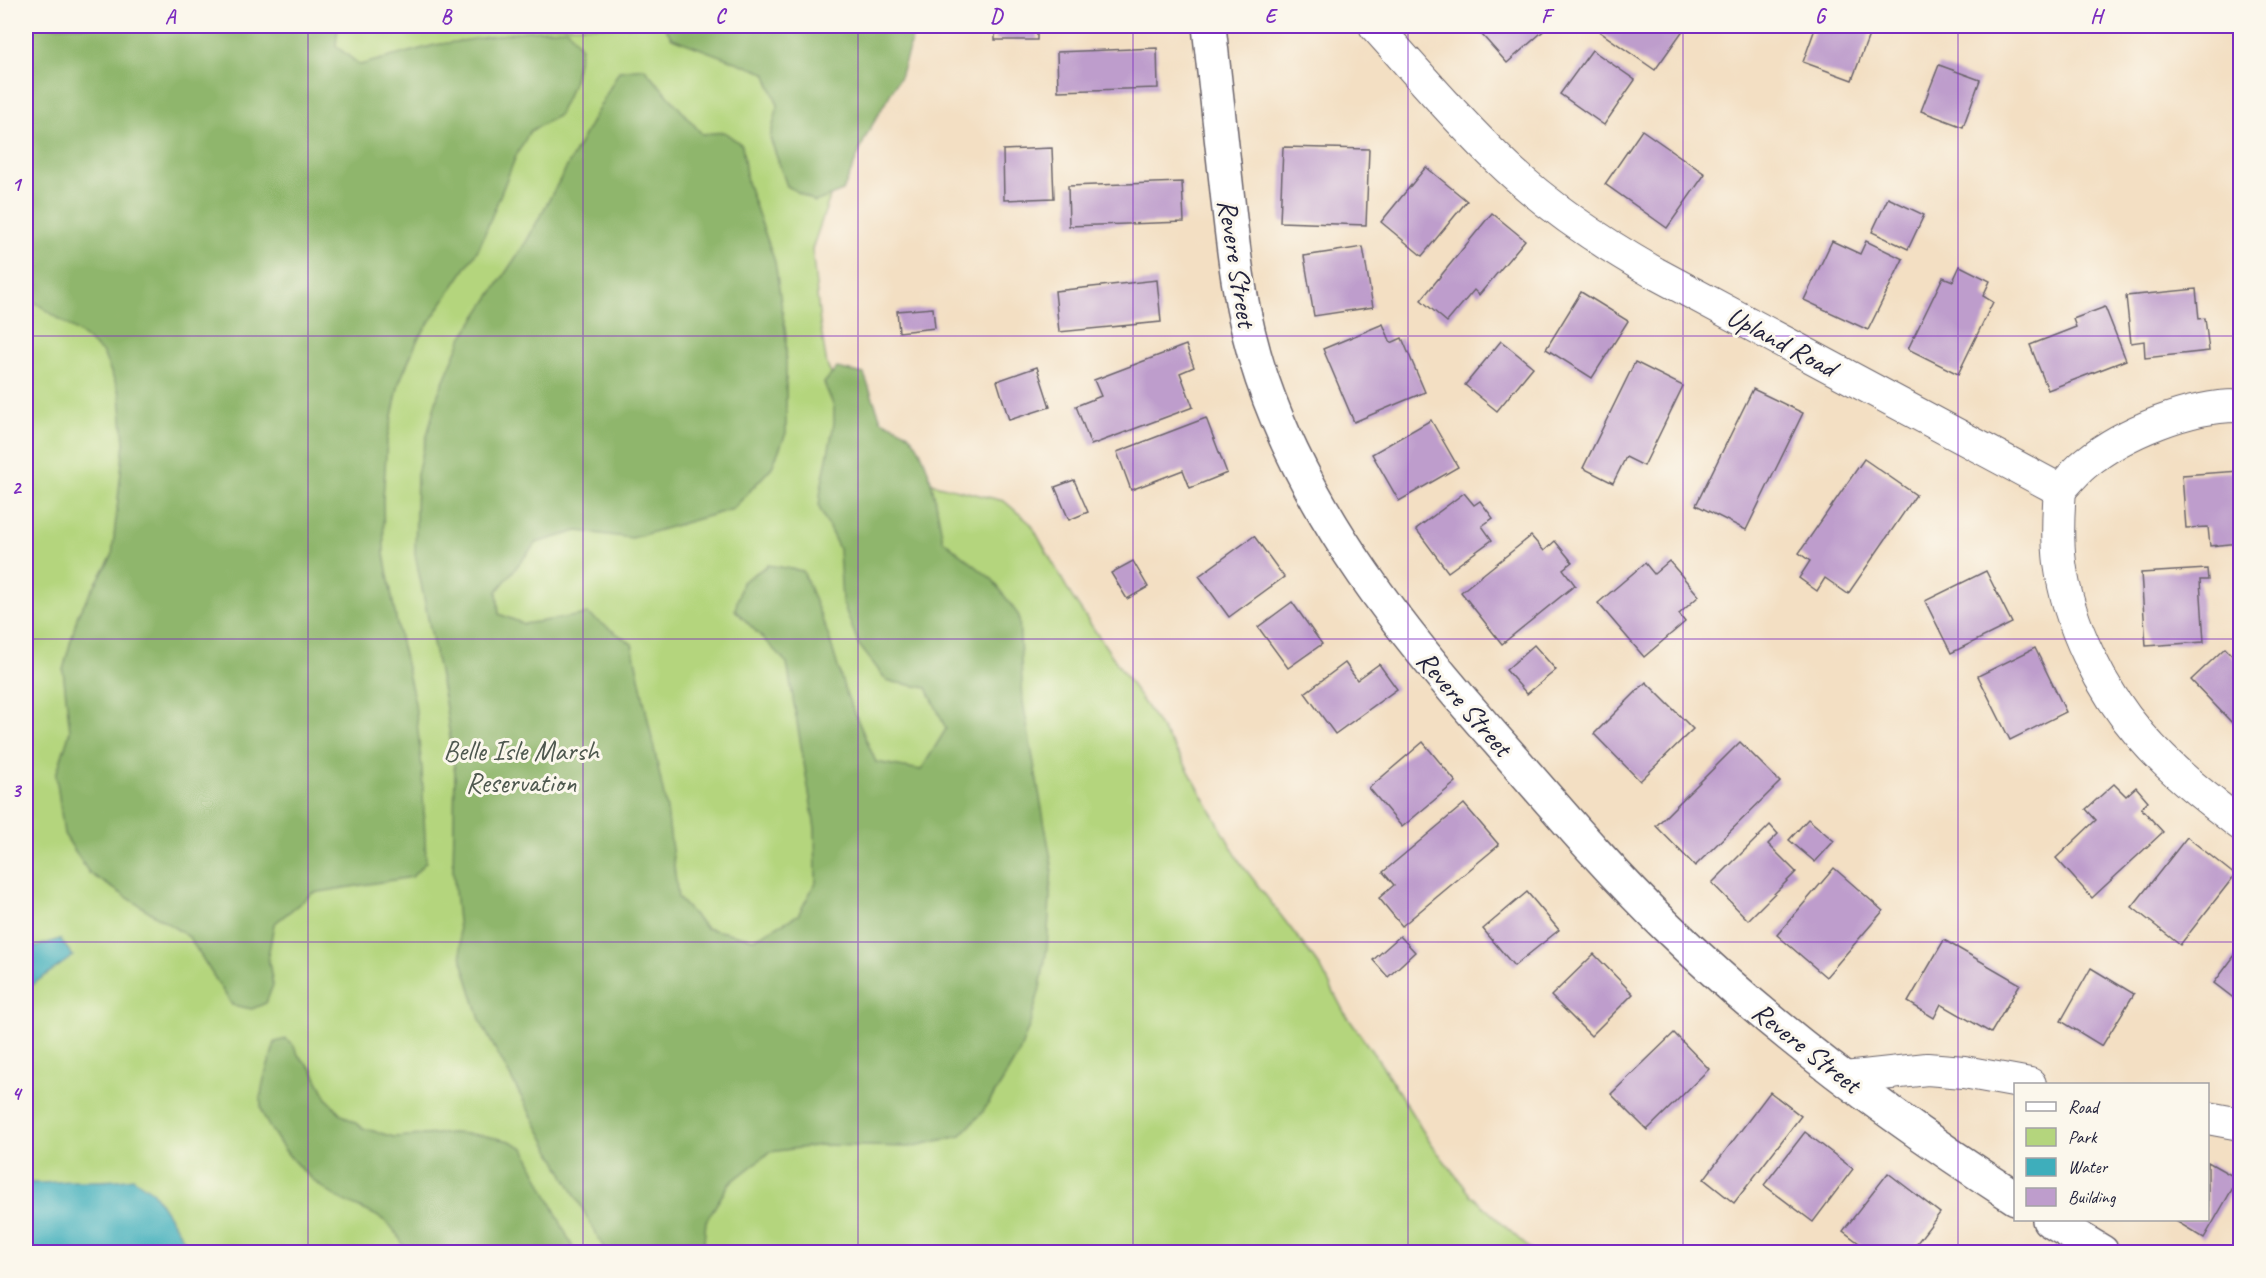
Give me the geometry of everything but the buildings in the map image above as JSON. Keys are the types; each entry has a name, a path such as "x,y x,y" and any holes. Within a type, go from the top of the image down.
{"main road":[{"name":"Revere Street","path":"1209,26 1235,270 1248,332 1262,380 1297,462 1344,544 1384,603 1445,682 1629,889 1711,969 1845,1078 1920,1133 2014,1197"},
{"path":"2051,1221 2102,1252"}],"street":[{"name":"Upland Road","path":"1375,26 1500,161 1548,202 1592,234 1655,273 2060,490"},
{"path":"2241,406 2188,413 2142,430 2085,464 2060,490 2058,540 2064,584 2081,636 2110,694 2135,729 2160,756 2202,795 2241,824"},
{"path":"1845,1078 1927,1069 1964,1072 2024,1083"},
{"path":"2209,1118 2241,1124"}],"green space":[{"name":"Belle Isle Marsh Reservation","path":"26,26 900,26 833,188 812,249 827,365 840,392 883,441 934,484 1004,501 1031,524 1072,597 1182,759 1240,862 1321,968 1344,1012 1383,1067 1431,1144 1471,1195 1533,1252 26,1252"},
{"path":"26,26 338,26 336,46 360,65 435,45 526,31 568,29 581,48 573,84 558,116 530,131 516,156 479,248 418,339 399,383 387,440 383,499 384,554 415,703 422,769 426,862 412,877 313,893 274,924 268,956 273,985 266,1003 252,1009 232,1005 189,937 89,873 64,834 56,775 70,731 63,670 78,614 112,556 124,443 120,394 103,353 78,332 26,296"},
{"path":"664,26 916,26 900,77 866,136 843,191 815,202 787,186 770,138 778,105 765,73 672,38"},
{"path":"644,68 702,134 724,132 742,145 747,182 775,262 786,336 786,433 772,467 733,509 632,538 578,531 536,543 497,591 499,614 524,624 588,614 632,644 667,810 678,898 706,928 754,939 798,915 816,882 815,828 787,663 735,610 742,582 768,565 803,571 829,637 845,691 876,762 921,770 946,729 927,688 887,681 859,645 842,601 839,549 819,507 834,424 834,407 824,383 837,368 864,374 881,420 907,433 921,454 935,498 943,540 993,580 1019,616 1023,702 1052,865 1047,948 1031,1021 1019,1053 982,1113 960,1136 910,1147 821,1145 770,1152 729,1184 706,1221 703,1252 606,1252 481,1023 462,961 453,871 455,773 445,702 415,554 417,474 438,394 462,338 526,242 619,71"},
{"path":"286,1039 312,1069 328,1100 341,1114 363,1128 394,1137 452,1133 481,1135 510,1141 524,1148 575,1252 406,1252 392,1227 374,1214 330,1193 307,1174 287,1153 266,1122 261,1104 264,1080 275,1042"}],"water":[{"path":"60,939 73,956 26,989 26,950"},
{"path":"133,1178 153,1192 192,1252 26,1252 26,1182 104,1181"}]}
